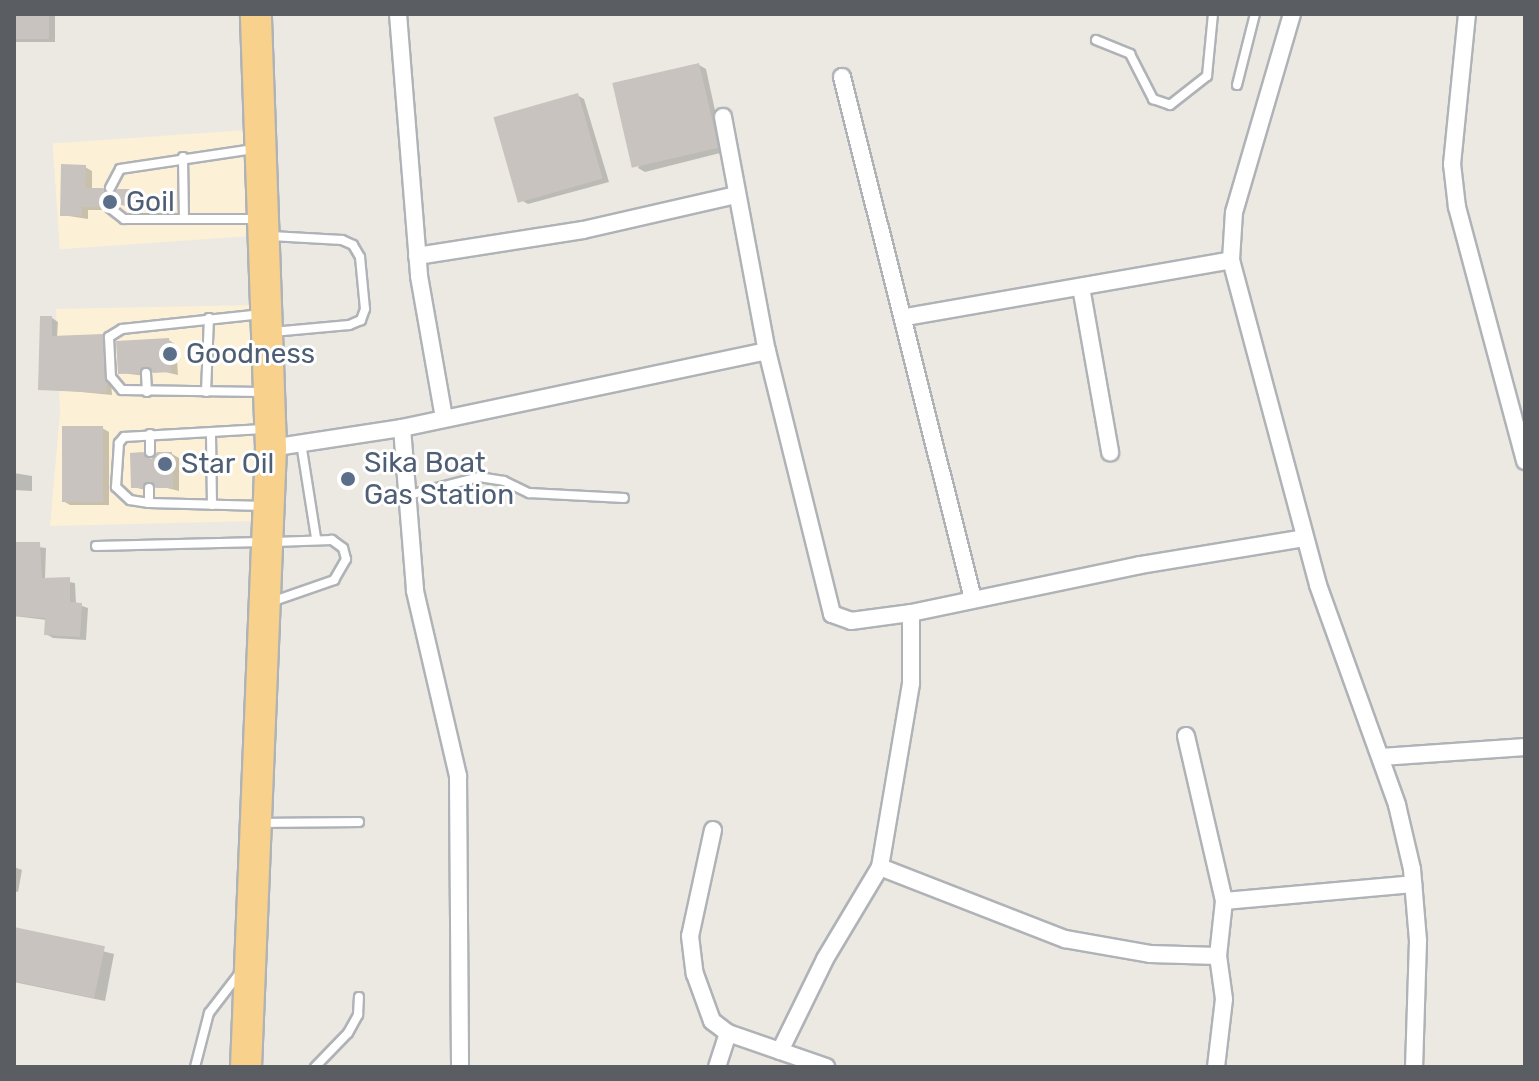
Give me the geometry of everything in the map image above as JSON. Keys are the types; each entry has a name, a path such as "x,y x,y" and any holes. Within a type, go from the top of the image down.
{"highway":[{"path":"246,1067 259,823 270,438 266,228 256,14"}],"street":[{"path":"398,14 417,256 444,418"},
{"path":"1292,14 1234,212 1231,260 1304,538 1382,757 1413,884 1418,941 1414,1067"},
{"path":"1467,14 1454,178 1525,461"},
{"path":"842,77 906,317 973,599"},
{"path":"723,117 767,351 832,614 851,621 911,613 1304,538"},
{"path":"417,256 583,230 736,195"},
{"path":"906,317 1231,260"},
{"path":"1081,287 1110,452"},
{"path":"270,438 301,443 402,428 767,351"},
{"path":"402,428 415,591 458,776 460,1067"},
{"path":"780,1051 832,946 880,867 911,683 911,613"},
{"path":"1186,736 1224,901 1218,956 1224,999 1216,1067"},
{"path":"1382,757 1525,747"},
{"path":"713,830 690,936 702,996 712,1021 728,1033 826,1067"},
{"path":"880,867 1065,939 1150,954 1218,956"},
{"path":"1224,901 1413,884"},
{"path":"717,1067 728,1033"}],"lane":[{"path":"1096,40 1130,54 1153,99 1170,105 1207,76 1213,14"},
{"path":"1237,85 1255,14"},
{"path":"110,188 120,169 183,157 262,148"},
{"path":"183,157 184,219"},
{"path":"110,208 124,219 184,219 266,228 342,240 353,245 360,257 365,309 361,320 349,325 209,318 144,326 109,337 115,384 122,390 269,392"},
{"path":"206,392 209,318"},
{"path":"144,326 144,340"},
{"path":"146,373 147,392"},
{"path":"269,506 149,503 130,500 116,487 119,443 131,434 270,438"},
{"path":"150,434 150,452"},
{"path":"211,434 212,505"},
{"path":"301,443 316,538"},
{"path":"409,495 479,477 504,481 529,493 624,498"},
{"path":"149,488 149,503"},
{"path":"96,546 316,538 343,548 344,569 326,584 267,603"},
{"path":"259,823 359,822"},
{"path":"195,1067 209,1013 253,958"},
{"path":"315,1067 348,1033 358,1015 359,997"}],"shaded area":[{"path":"247,130 254,236 60,249 52,144"},
{"path":"255,305 260,405 254,521 50,526 60,412 56,309"}],"building":[{"path":"14,14 49,14 49,39 14,39"},
{"path":"699,63 719,148 632,168 612,83"},
{"path":"578,93 603,179 518,203 493,117"},
{"path":"61,164 86,165 85,188 103,188 110,195 118,189 134,189 134,208 110,201 103,207 82,207 82,216 60,216"},
{"path":"40,316 52,316 52,336 103,334 107,393 38,390"},
{"path":"169,338 171,372 153,373 146,366 139,373 118,374 116,341"},
{"path":"62,426 103,426 103,502 62,502"},
{"path":"143,452 151,459 157,452 172,452 173,488 156,488 148,481 142,488 131,488 130,453"},
{"path":"14,542 40,542 42,578 70,577 70,602 82,603 80,637 44,635 45,618 14,616"},
{"path":"14,927 105,946 94,998 14,981"}],"place":[{"name":"Goil","path":"110,202"},
{"name":"Goodness","path":"170,354"},
{"name":"Star Oil","path":"165,464"},
{"name":"Sika Boat Gas Station","path":"348,479"}]}
